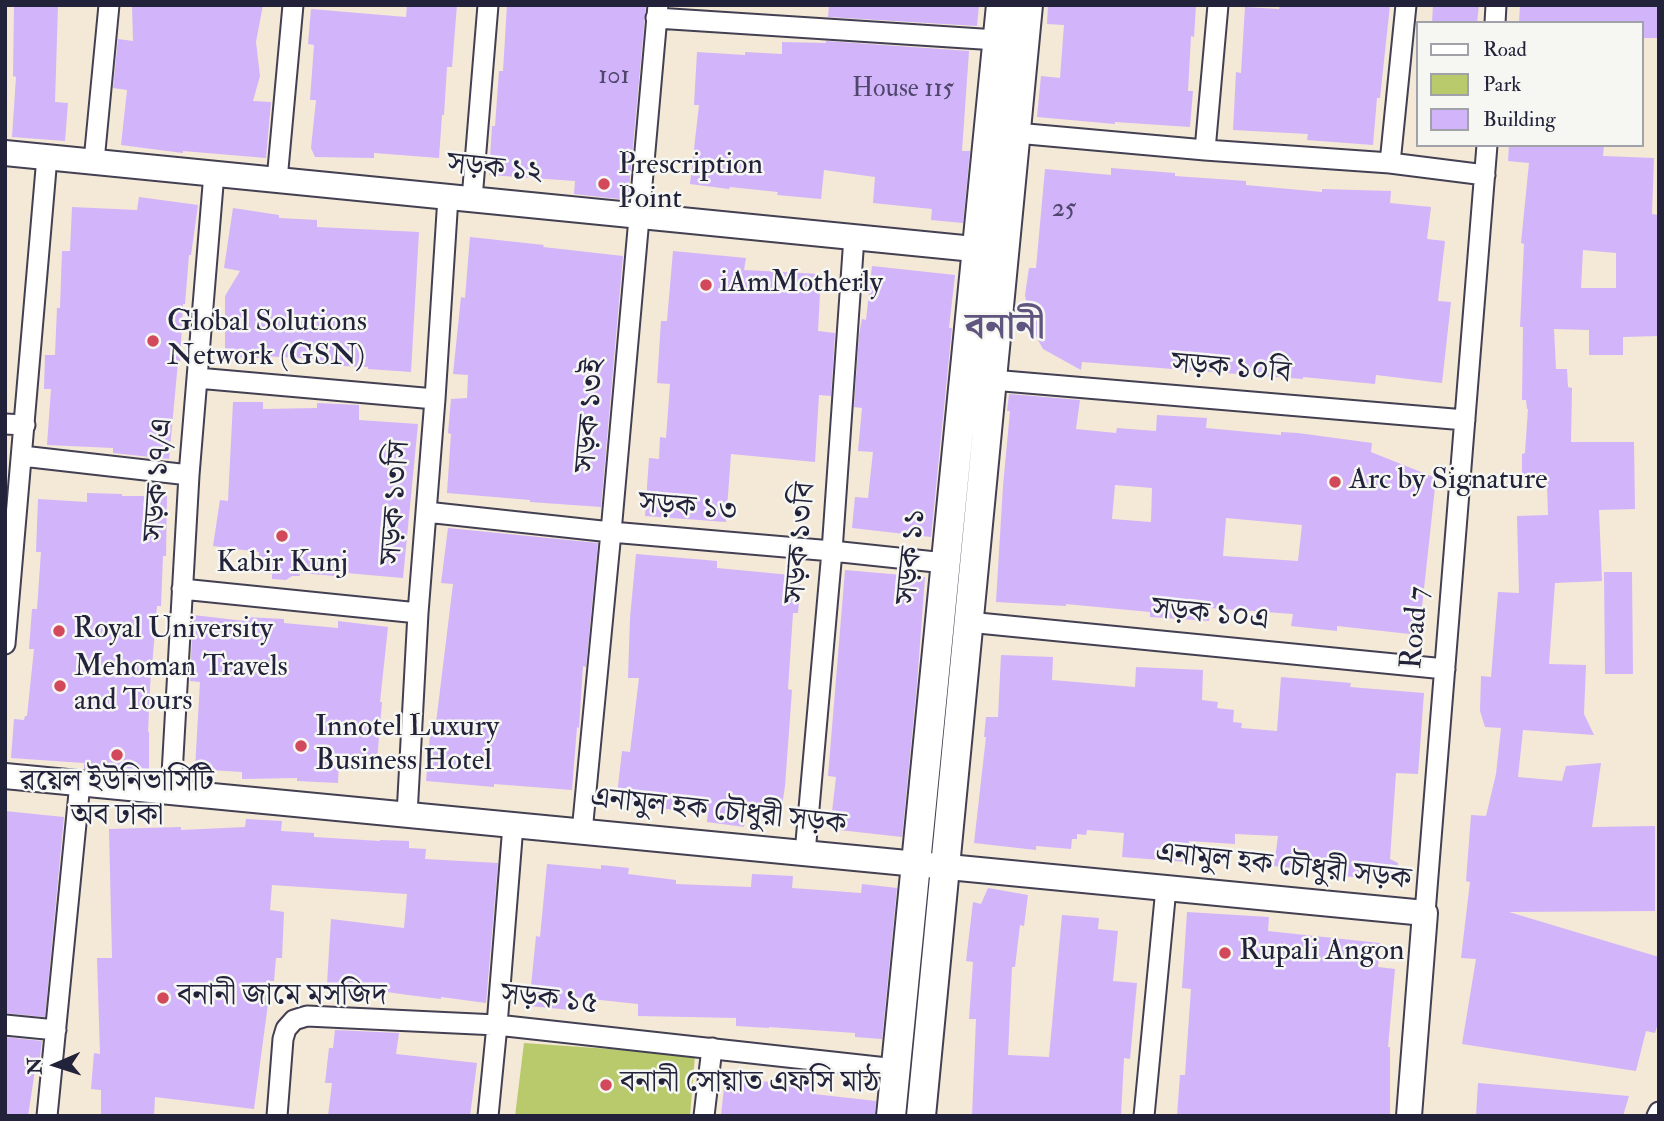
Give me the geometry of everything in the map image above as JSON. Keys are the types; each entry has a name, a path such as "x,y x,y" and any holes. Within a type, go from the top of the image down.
{"main road":[{"name":"সড়ক ১১","path":"921,1116 992,380 990,250 997,40 1001,5"},
{"name":"সড়ক ১১","path":"891,1116 945,563 990,250 1016,134 1028,5"}],"street":[{"path":"94,161 109,5"},
{"path":"277,180 293,5"},
{"path":"472,199 488,5"},
{"path":"1205,150 1218,5"},
{"path":"1390,163 1406,5"},
{"path":"657,12 997,40"},
{"name":"সড়ক ১৩ই","path":"582,832 657,12"},
{"path":"1016,134 1390,163 1485,175"},
{"name":"Road 7","path":"1409,1116 1487,147"},
{"name":"সড়ক ১২","path":"5,153 990,250"},
{"path":"5,645 22,456 15,425 47,157"},
{"name":"সড়ক ১৭/এ","path":"171,792 189,475 214,173"},
{"name":"সড়ক ১৩সি","path":"407,815 418,613 448,197"},
{"name":"সড়ক ১৩বি","path":"804,853 832,551 854,237"},
{"path":"197,378 435,399"},
{"name":"সড়ক ১০বি","path":"992,380 1465,420"},
{"path":"22,456 189,475"},
{"name":"সড়ক ১৩","path":"426,512 945,563"},
{"path":"182,589 418,613"},
{"name":"সড়ক ১০এ","path":"968,622 1445,668"},
{"name":"এনামুল হক চৌধুরী সড়ক","path":"5,776 1425,913"},
{"path":"47,1116 80,783"},
{"path":"488,1116 513,825"},
{"path":"1144,1116 1166,888"},
{"name":"সড়ক ১৫","path":"277,1116 283,1039 294,1020 307,1016 497,1025 896,1069"},
{"path":"5,1025 56,1030"},
{"path":"704,1116 712,1048"}],"green space":[{"name":"বনানী সোয়াত এফসি মাঠ","path":"524,1043 695,1055 690,1116 515,1116"}],"building":[{"path":"14,5 58,5 55,102 68,103 65,141 12,137 16,77 13,76"},
{"path":"132,5 263,5 256,42 260,76 253,101 271,102 266,158 183,153 121,145 127,90 113,88 118,39 133,41"},
{"path":"407,5 457,5 452,67 447,67 439,158 374,153 374,158 315,157 311,148 316,100 310,100 314,45 308,44 311,9 406,17"},
{"path":"507,5 646,5 628,200 574,194 575,181 489,175 499,71 503,71"},
{"path":"829,5 979,5 977,26 828,17"},
{"path":"1048,5 1196,6 1194,37 1191,36 1188,91 1193,91 1190,127 1037,117 1041,76 1060,78 1064,25 1047,24"},
{"path":"1280,5 1390,5 1373,145 1307,140 1308,134 1233,130 1236,72 1241,73 1245,7 1279,9"},
{"path":"1433,5 1479,5 1477,21 1432,21"},
{"path":"1520,5 1659,5 1659,38 1643,38 1643,21 1519,21"},
{"path":"826,41 969,51 962,151 970,151 963,223 931,220 932,209 873,203 875,177 824,170 821,199 690,184 699,105 694,105 697,52 782,54 782,42"},
{"path":"1509,147 1604,147 1603,156 1654,158 1652,214 1659,215 1659,336 1623,337 1623,355 1589,355 1589,330 1554,329 1556,369 1567,369 1568,387 1572,388 1571,442 1634,442 1635,509 1599,510 1602,581 1555,583 1549,664 1586,665 1584,714 1594,735 1523,730 1518,777 1562,781 1566,766 1601,763 1592,827 1655,826 1655,911 1509,912 1659,957 1659,1020 1655,1033 1646,1031 1636,1071 1462,1044 1476,959 1461,958 1470,882 1466,881 1471,815 1486,816 1496,774 1501,728 1485,727 1480,711 1481,676 1491,677 1498,592 1519,593 1517,516 1548,515 1547,483 1522,473 1528,409 1526,400 1522,400 1523,327 1520,327 1524,244 1521,243 1529,163 1508,161","holes":["1583,250 1616,253 1616,288 1581,288"]},
{"path":"1111,168 1246,181 1246,185 1322,192 1322,189 1391,191 1390,203 1431,207 1427,239 1445,241 1438,301 1451,302 1442,383 1376,375 1375,384 1082,362 1081,370 1043,349 1031,327 1025,295 1029,268 1036,268 1045,169 1111,175"},
{"path":"139,197 198,205 183,304 180,362 169,459 113,453 113,448 47,445 51,389 44,389 45,355 55,355 62,251 70,251 72,207 137,210"},
{"path":"233,208 279,215 279,218 317,220 317,227 419,232 411,372 319,365 319,359 225,357 225,296 240,271 224,268"},
{"path":"470,237 623,256 601,507 447,493 451,399 467,398 468,375 453,374 461,297 465,298"},
{"path":"673,251 746,258 744,270 821,274 818,331 835,333 831,396 819,395 815,462 731,454 726,522 645,516 649,458 659,459 660,437 666,438 670,384 657,383 661,321 667,321"},
{"path":"872,266 955,275 931,537 852,528 855,497 868,498 873,452 858,451 862,408 854,407 859,335 862,319 866,320"},
{"path":"1009,394 1080,400 1076,429 1116,433 1117,428 1156,431 1157,415 1207,418 1206,428 1281,435 1281,432 1298,433 1372,443 1371,452 1436,478 1419,635 1337,626 1337,631 1291,626 1293,614 1210,608 1209,621 1150,617 1150,612 1066,604 996,602 1010,411 1007,411","holes":["1115,485 1152,488 1151,522 1112,519","1226,518 1302,525 1298,561 1223,556"]},
{"path":"233,402 263,402 263,409 317,408 317,403 359,405 359,420 418,424 403,578 346,573 346,577 300,573 300,576 292,576 286,580 272,579 272,574 258,572 259,552 213,546 220,500 228,501"},
{"path":"87,493 167,496 166,556 163,556 161,606 157,606 151,667 149,774 84,769 84,763 11,758 14,719 24,720 27,716 34,649 29,649 32,609 37,609 41,552 36,552 38,499 87,502"},
{"path":"448,528 598,543 572,790 426,781 431,722 436,723 453,584 441,583"},
{"path":"636,554 717,561 717,568 801,576 798,613 793,613 788,689 792,690 780,819 746,815 744,827 707,822 708,813 616,804 622,751 630,752 639,678 628,678"},
{"path":"845,570 925,577 902,837 830,829 836,777 828,776"},
{"path":"1604,572 1632,572 1633,674 1605,674"},
{"path":"193,615 245,621 245,617 284,619 284,623 338,628 338,621 388,627 377,761 339,758 338,783 297,781 297,778 242,779 242,772 195,769 200,682 190,681"},
{"path":"1001,655 1053,657 1052,680 1135,687 1136,667 1203,670 1202,700 1218,702 1217,708 1234,710 1233,722 1242,723 1241,728 1277,731 1281,677 1351,683 1350,687 1424,693 1418,774 1396,773 1390,859 1398,863 1397,880 1338,876 1339,873 1274,866 1278,836 1235,834 1235,844 1189,841 1187,862 1122,857 1124,833 1087,830 1086,835 1077,834 1077,839 1072,839 1071,849 1036,846 1036,850 974,843 986,717 998,717"},
{"path":"5,811 64,817 45,1017 5,1013"},
{"path":"246,819 282,821 281,831 314,833 314,837 409,841 409,848 426,849 425,859 498,863 486,1003 327,984 331,919 404,928 407,894 272,885 270,910 284,912 282,958 276,958 274,981 271,981 254,1109 155,1097 154,1116 101,1116 101,1090 91,1089 94,1053 100,1054 97,958 112,958 109,829 245,827"},
{"path":"547,864 601,869 601,865 629,868 628,874 676,880 676,884 751,887 752,874 793,876 792,888 861,893 862,884 897,888 882,1039 855,1037 855,1033 736,1026 736,1018 638,1016 638,1004 572,997 571,1010 529,1006 536,936 540,937"},
{"path":"988,888 1028,895 1024,926 1020,925 1015,967 1012,967 1008,1055 1049,1057 1062,915 1099,918 1098,929 1118,931 1113,981 1137,983 1130,1059 1124,1058 1121,1116 972,1116 976,1019 969,1019 973,962 966,961 973,902 981,904"},
{"path":"1187,912 1269,917 1268,931 1380,943 1378,967 1395,969 1388,1047 1390,1116 1177,1116 1180,1075 1185,1075 1191,989 1182,988"},
{"path":"335,1030 399,1033 396,1054 477,1063 470,1116 328,1116 332,1083 325,1083 329,1048 333,1048"},
{"path":"5,1037 42,1041 28,1116 5,1116"},
{"path":"725,1078 815,1086 814,1094 876,1101 875,1116 721,1116"},
{"path":"1478,1083 1629,1096 1623,1116 1476,1116"}],"place":[{"name":"Prescription Point","path":"604,184"},
{"name":"iAmMotherly","path":"706,285"},
{"name":"Global Solutions Network (GSN)","path":"153,341"},
{"name":"Arc by Signature","path":"1335,482"},
{"name":"Kabir Kunj","path":"282,536"},
{"name":"Royal University","path":"59,631"},
{"name":"Mehoman Travels and Tours","path":"60,686"},
{"name":"Innotel Luxury Business Hotel","path":"301,746"},
{"name":"রয়েল ইউনিভার্সিটি অব ঢাকা","path":"117,755"},
{"name":"Rupali Angon","path":"1225,953"},
{"name":"বনানী জামে মসজিদ","path":"163,998"},
{"name":"বনানী সোয়াত এফসি মাঠ","path":"606,1085"}],"district":[{"name":"বনানী","path":"1005,330"}]}
